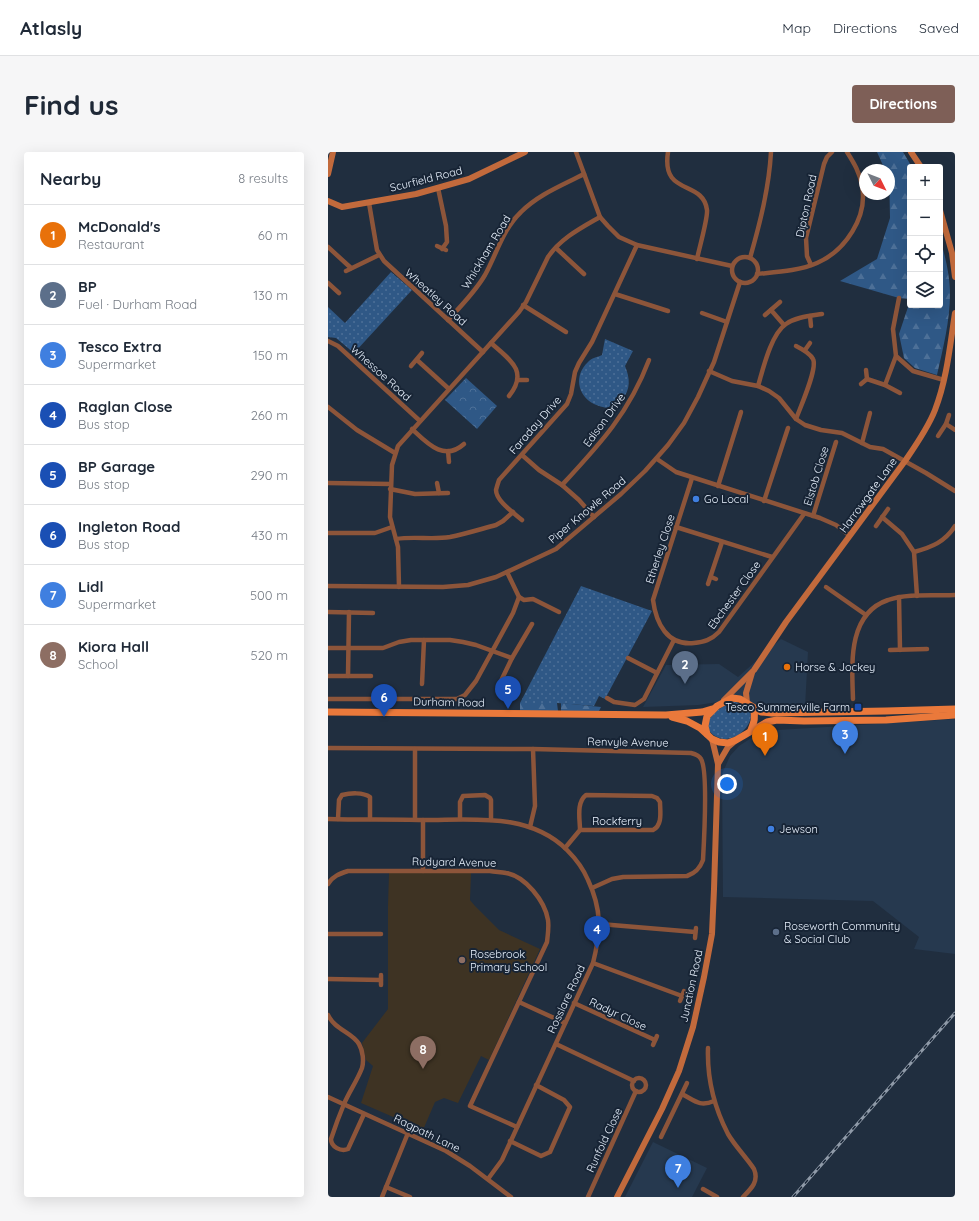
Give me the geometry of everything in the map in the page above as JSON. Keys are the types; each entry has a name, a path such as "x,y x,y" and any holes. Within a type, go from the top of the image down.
{"main road":[{"name":"Durham Road","path":"328,712 666,715 702,712 712,709 732,698 740,699 761,712 772,713 886,712 955,709"},
{"path":"751,730 755,714 753,708"},
{"path":"710,737 705,726 707,716 712,709"},
{"name":"Durham Road","path":"666,715 687,721 700,728 710,737 719,742 728,743 736,740"},
{"path":"736,740 767,722 777,720 886,720 955,716"}],"street":[{"path":"328,174 333,152"},
{"name":"Scurfield Road","path":"328,201 342,207 416,194 469,179 525,152"},
{"path":"576,152 600,217 619,237 636,245 732,266"},
{"path":"667,152 667,169 673,180 676,184 696,192 702,199 707,210 697,259"},
{"path":"750,258 770,176 771,152"},
{"name":"Dipton Road","path":"811,265 807,256 806,238 824,164 827,157 832,152"},
{"path":"757,274 789,271 811,265 832,255 845,243 856,225 862,207 862,187 857,169 847,152"},
{"path":"911,152 919,164"},
{"name":"Whickham Road","path":"448,320 473,292 484,275 504,234 521,212 545,194 584,174"},
{"path":"437,246 444,250 447,242 446,226 438,188"},
{"path":"346,271 379,254 368,202"},
{"path":"399,587 400,579 396,539 390,517 392,465 398,446 511,321 523,305 548,256 565,238 600,217"},
{"path":"943,221 952,253 955,277"},
{"name":"Faraday Drive","path":"522,520 498,496 496,490 499,480 567,404 577,368 592,342 636,245"},
{"path":"328,247 352,268"},
{"path":"556,248 584,274"},
{"name":"Wheatley Road","path":"379,254 384,261 483,352"},
{"path":"739,258 750,258 757,264 757,274 750,282 740,282 733,276 732,266 739,258"},
{"name":"Piper Knowle Road","path":"328,586 443,588 468,584 496,577 556,549 621,494 656,459 684,423 698,398 714,362 740,282"},
{"path":"328,283 339,293"},
{"path":"614,294 668,311"},
{"path":"885,385 896,356 893,329 899,298"},
{"path":"765,315 780,302"},
{"path":"523,305 566,332"},
{"path":"771,310 784,325"},
{"path":"702,313 726,322"},
{"name":"Harrowgate Lane","path":"723,702 754,670 786,622 905,461 923,434 935,411 944,380 955,313"},
{"path":"758,386 774,338 784,325 801,317 822,314"},
{"path":"810,316 811,326"},
{"name":"Whessoe Road","path":"328,341 338,346 420,421"},
{"path":"491,343 511,361 516,369 518,380 516,388 509,396"},
{"path":"805,350 810,343"},
{"path":"796,346 805,350 813,359 814,369 796,419"},
{"path":"411,366 422,354"},
{"path":"896,356 913,371 944,380"},
{"path":"416,360 449,390"},
{"name":"Edison Drive","path":"562,485 602,442 617,422 642,378 649,360"},
{"path":"866,370 867,379"},
{"path":"709,371 732,381 758,386 770,391 779,398 796,419 805,425 821,430 842,433 870,447 884,449 955,491"},
{"path":"867,379 885,385 900,393"},
{"path":"861,384 867,379"},
{"path":"518,380 527,380"},
{"path":"328,407 357,430 395,453"},
{"path":"718,486 741,412"},
{"path":"862,443 870,413"},
{"path":"938,436 946,424 949,415"},
{"path":"946,424 955,430"},
{"path":"764,501 788,428"},
{"path":"412,429 434,448 453,451 464,444"},
{"name":"Elstob Close","path":"813,516 836,442"},
{"path":"448,451 449,462"},
{"path":"522,455 539,470 562,485 579,500 594,517"},
{"path":"656,459 676,472 692,478 820,518 836,525 850,536"},
{"name":"Etherley Close","path":"674,640 660,626 654,609 653,600 692,478"},
{"path":"328,483 390,486 415,494 448,493"},
{"path":"437,483 439,493"},
{"path":"876,526 888,509"},
{"path":"396,539 410,537 450,537 496,525 503,522 513,512"},
{"name":"Ebchester Close","path":"674,640 685,644 703,642 713,638 719,632 804,514"},
{"path":"882,517 902,534 914,552 917,596"},
{"path":"914,552 940,542 955,526"},
{"path":"328,532 375,533 392,527"},
{"path":"676,527 772,557"},
{"path":"708,584 722,542"},
{"path":"507,572 519,597 524,600 533,599 559,612"},
{"path":"711,577 716,579"},
{"path":"826,587 866,615"},
{"path":"853,699 853,646 858,629 866,615 883,602 899,597 955,595"},
{"path":"328,699 457,699 465,695 476,681 513,613 519,597"},
{"path":"899,597 900,650"},
{"path":"328,612 373,613"},
{"path":"348,676 349,612"},
{"path":"500,683 512,658 532,624"},
{"path":"328,648 383,648 399,642 411,640 463,642 512,658"},
{"path":"422,684 424,640"},
{"path":"608,698 614,702 635,704 644,698 674,640"},
{"path":"890,650 927,649"},
{"path":"628,658 657,673"},
{"name":"Harrowgate Lane","path":"747,703 746,693 754,670"},
{"path":"328,676 371,676"},
{"name":"Junction Road","path":"617,1197 679,1071 693,1027 712,934 718,764 710,737"},
{"name":"Junction Road","path":"718,764 728,747 736,740"},
{"name":"Renvyle Avenue","path":"328,748 533,750 691,753 698,755 702,760 705,779 703,860 700,868 687,876 623,877 612,879 592,888"},
{"path":"415,749 415,819"},
{"path":"530,827 535,806 533,750"},
{"path":"338,819 339,800 342,795 364,794 370,797 370,819"},
{"path":"460,819 460,802 463,796 485,795 491,800 491,820"},
{"name":"Rockferry","path":"586,795 652,796 657,798 660,802 660,824 658,828 653,830 580,830 579,804 581,799 586,795"},
{"name":"Rosslare Road","path":"328,819 460,819 513,822 530,827 555,840 565,848 579,864 592,888 596,900 600,924 593,963 502,1160 488,1179"},
{"path":"423,820 423,870"},
{"path":"565,848 580,830"},
{"name":"Rudyard Avenue","path":"328,884 338,874 348,871 423,870 507,873 525,883 537,896 544,906 548,919 547,942 470,1106 517,1127"},
{"path":"600,924 696,930 695,938"},
{"path":"328,934 381,934"},
{"path":"593,963 681,998 684,991"},
{"path":"328,979 381,980"},
{"path":"519,1002 565,1023"},
{"name":"Radyr Close","path":"574,1003 655,1041"},
{"path":"328,1015 331,1021 359,1044 363,1052 362,1067 344,1105 331,1139 333,1146 343,1150 348,1149 364,1114"},
{"name":"Runfold Close","path":"556,1044 634,1080 637,1078 642,1079 646,1085 643,1090 636,1091 588,1197"},
{"path":"708,1048 709,1076 714,1102 728,1134 756,1172 756,1180 754,1184 743,1197"},
{"path":"634,1080 632,1087 636,1091"},
{"path":"661,1137 687,1083"},
{"path":"510,1141 541,1156 550,1152 570,1107 564,1100 536,1086"},
{"path":"682,1094 704,1105 714,1102"},
{"name":"Ragpath Lane","path":"328,1097 446,1151 470,1166 511,1197"},
{"path":"382,1197 408,1133"},
{"path":"386,1187 410,1197"},
{"path":"703,1189 716,1197"}],"shaded area":[{"path":"781,639 808,652 805,707 771,709 738,699 698,705 643,707 666,665 719,664 738,677"},
{"path":"955,719 955,954 914,949 919,937 873,901 723,897 722,774 730,756 739,746 762,731"},
{"name":"Rosebrook Primary School","path":"389,873 471,873 470,900 475,906 499,930 540,949 489,1060 481,1056 458,1103 444,1098 435,1102 423,1130 361,1103 373,1066 366,1060 362,1043 388,1009"},
{"path":"653,1142 707,1168 692,1197 625,1197"}],"green space":[{"path":"877,152 903,152 910,164 907,164 907,299 899,298 840,281 877,259 890,218 890,200 895,200 895,164 882,164"},
{"path":"943,249 949,280 950,303 944,345 937,375 915,368 904,358 899,334 908,308 943,308"},
{"path":"391,272 412,290 354,353 336,338 328,337 328,307 345,323"},
{"path":"605,339 633,351 625,366 629,379 627,392 622,400 617,404 607,408 596,405 588,400 579,384 579,379 584,367 589,361 602,355"},
{"path":"466,378 497,406 477,429 445,400"},
{"path":"581,586 652,611 605,699 599,696 594,706 557,703 520,703"},
{"path":"735,702 745,706 750,712 750,719 747,726 742,732 734,737 726,739 717,737 708,727 709,721 717,711"},
{"path":"520,703 557,703 558,711 520,711"},
{"path":"561,703 601,707 599,711 561,711"}],"railway":[{"path":"793,1197 955,1013"}],"place":[{"name":"Go Local","path":"696,499"},
{"name":"Horse & Jockey","path":"787,667"},
{"name":"BP","path":"685,684"},
{"name":"Tesco Summerville Farm","path":"858,707"},
{"name":"BP Garage","path":"508,709"},
{"name":"Ingleton Road","path":"384,717"},
{"name":"Tesco Extra","path":"845,754"},
{"name":"McDonald's","path":"765,756"},
{"name":"Jewson","path":"771,829"},
{"name":"Roseworth Community & Social Club","path":"776,932"},
{"name":"Raglan Close","path":"597,949"},
{"name":"Rosebrook Primary School","path":"462,960"},
{"name":"Kiora Hall","path":"423,1069"},
{"name":"Lidl","path":"678,1188"}]}
